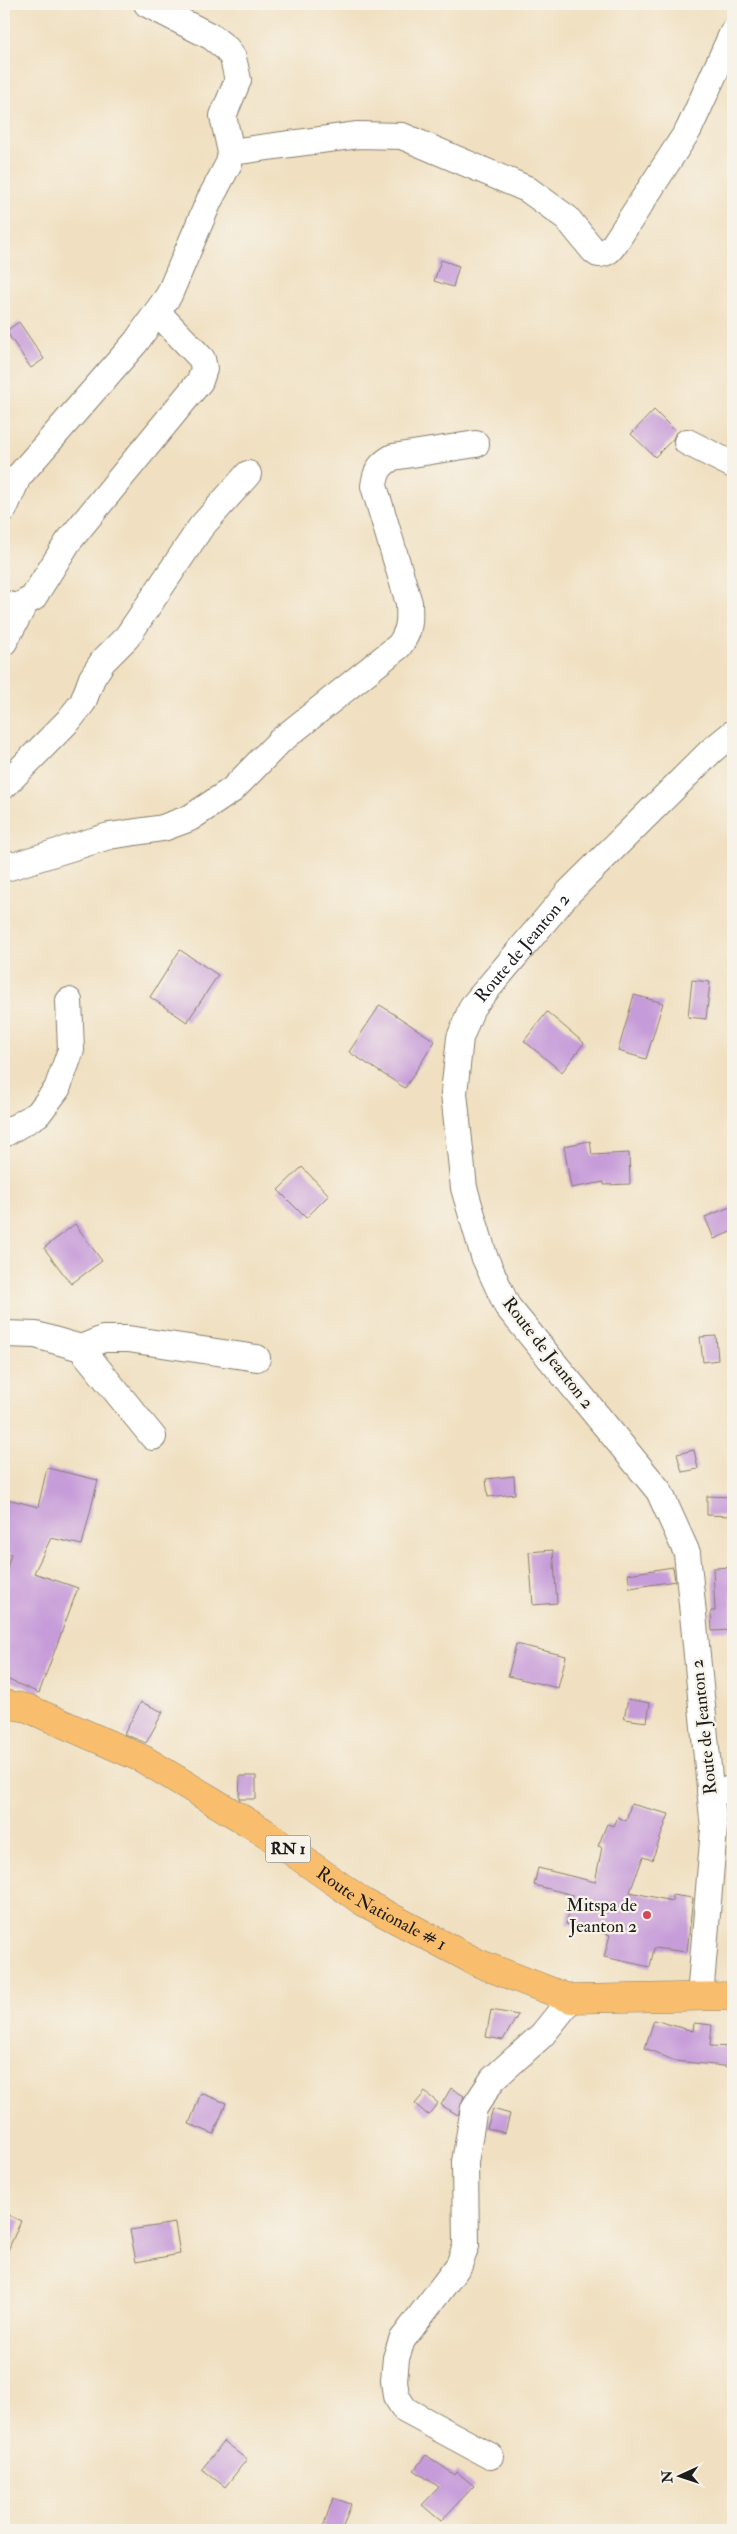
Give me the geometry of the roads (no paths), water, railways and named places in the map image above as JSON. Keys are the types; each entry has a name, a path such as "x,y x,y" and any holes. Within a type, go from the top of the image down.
{"main road":[{"name":"Route Nationale # 1","path":"4,1704 28,1708 143,1759 264,1832 363,1902 478,1962 571,1999 733,1996"}],"street":[{"path":"4,509 18,476 136,342 169,295 209,201 229,163 231,152 223,116 238,80 233,58 227,49 212,37 147,4"},
{"path":"231,152 358,135 402,136 527,189 567,218 593,250 598,254 603,254 608,252 615,243 689,129 733,32"},
{"path":"4,642 14,604 33,598 68,542 200,381 204,369 202,359 157,312"},
{"path":"687,442 733,465"},
{"path":"4,862 6,868 109,836 163,828 190,818 232,790 280,741 399,646 408,634 410,622 409,603 374,486 376,472 382,463 393,458 476,444"},
{"path":"4,786 69,720 83,702 92,678 103,660 127,637 201,527 248,474"},
{"name":"Route de Jeanton 2","path":"700,1997 714,1829 722,1790 687,1553 659,1491 507,1306 484,1256 464,1188 454,1093 460,1038 472,1007 569,892 711,751 733,732"},
{"path":"4,1134 38,1114 57,1089 71,1050 69,1001"},
{"path":"4,1334 36,1336 81,1348 153,1437"},
{"path":"81,1348 103,1339 128,1339 256,1358"},
{"path":"490,2456 405,2410 396,2396 394,2380 396,2358 402,2340 459,2264 466,2246 465,2162 474,2108 492,2079 542,2035 571,1999"}],"place":[{"name":"Mitspa de Jeanton 2","path":"647,1915"}]}
